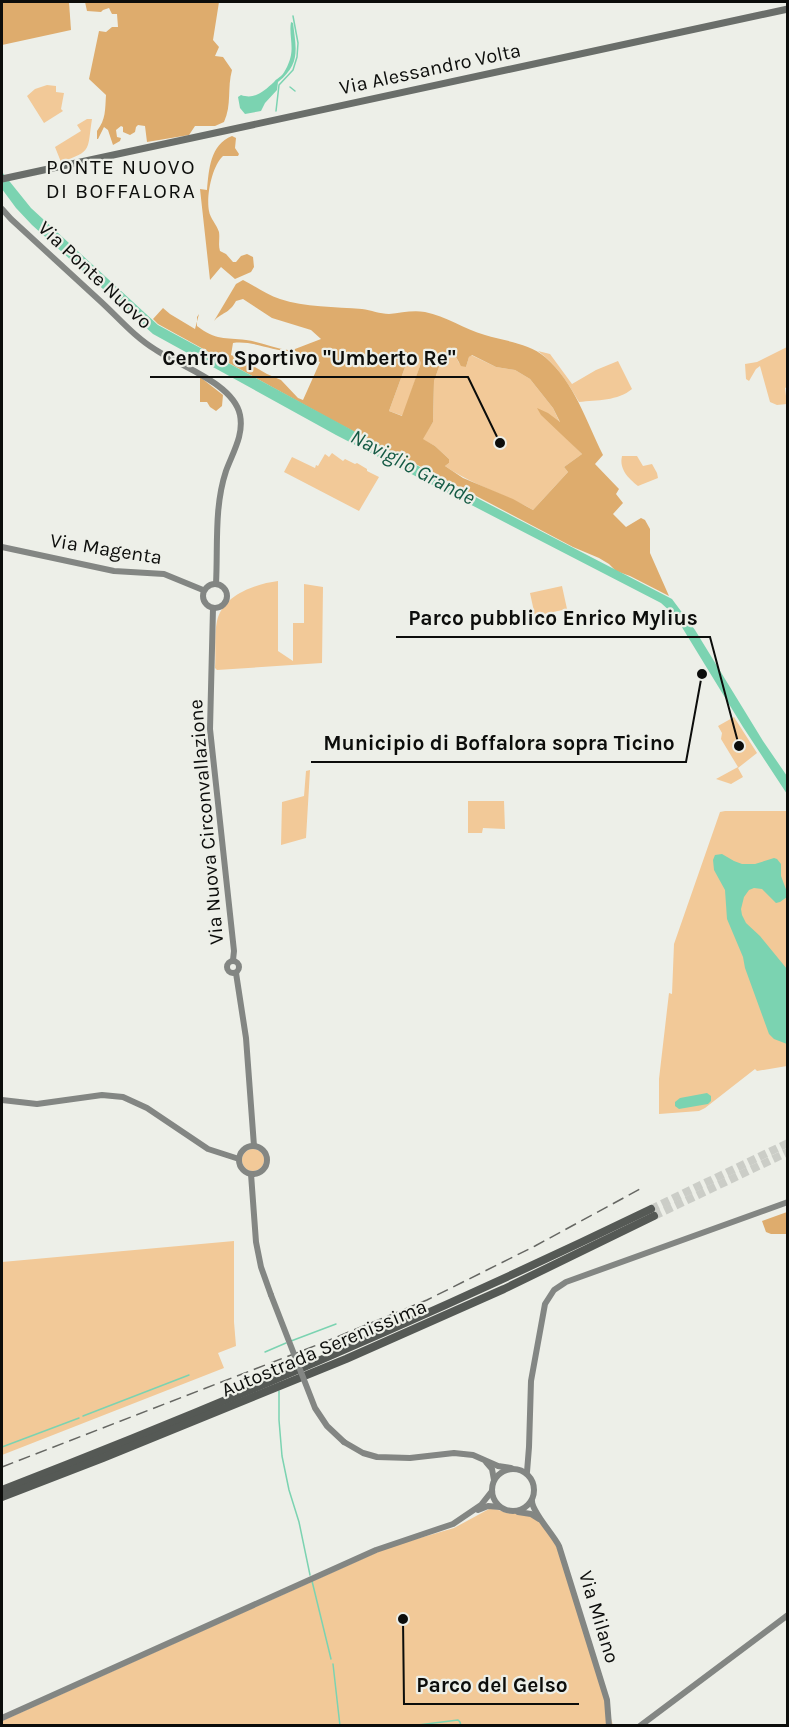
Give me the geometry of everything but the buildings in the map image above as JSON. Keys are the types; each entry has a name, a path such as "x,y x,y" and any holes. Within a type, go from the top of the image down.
{"highway":[{"name":"Autostrada Serenissima","path":"2,1490 240,1394 652,1213 504,1289 346,1359 2,1497"}],"main road":[{"name":"Via Alessandro Volta","path":"2,179 788,9"}],"street":[{"name":"Via Ponte Nuovo","path":"2,209 143,342 215,383 228,393 236,404 240,413 242,430 221,488 216,584"},
{"name":"Via Magenta","path":"2,547 114,571 164,574 203,590"},
{"path":"216,584 223,587 227,597 224,604 213,608 204,602 203,590 209,585 216,584"},
{"name":"Via Nuova Circonvallazione","path":"213,608 210,729 234,951 232,960 226,968 230,973 236,973 246,1038 254,1146"},
{"path":"2,1100 37,1104 102,1095 123,1098 147,1108 208,1149 238,1159"},
{"path":"254,1146 262,1149 267,1160 260,1172 251,1174 240,1167 238,1159 245,1148 254,1146"},
{"path":"251,1174 256,1242 261,1267 315,1408 327,1426 344,1442 363,1453 392,1459 454,1453 473,1455 498,1466 526,1472 533,1480 535,1494 527,1506 514,1511"},
{"path":"526,1472 531,1381 545,1304 554,1290 566,1282 788,1202"},
{"path":"494,1480 498,1474 524,1463 528,1457"},
{"path":"483,1459 492,1469 494,1480 492,1491 500,1507"},
{"path":"472,1513 492,1491"},
{"name":"Via Milano","path":"532,1501 532,1507 559,1546 607,1700 609,1725"},
{"path":"2,1718 376,1550 453,1524 488,1506 531,1514 544,1523"},
{"path":"640,1725 788,1615"}],"shaded area":[{"path":"2,2 69,2 71,30 2,45"},
{"path":"85,2 219,2 213,40 219,47 215,56 223,57 232,70 228,109 224,122 215,126 195,126 189,135 147,142 145,126 138,125 135,132 130,135 123,132 121,126 116,130 117,137 121,138 120,141 113,145 108,130 104,127 97,139 97,131 104,114 106,95 89,79 99,31 106,32 112,27 118,27 117,14 112,14 109,8 101,12 87,11"},
{"path":"47,85 56,86 56,92 64,93 61,109 63,111 44,123 27,96 35,89"},
{"path":"87,119 92,119 87,148 79,155 61,162 55,147 81,131 77,125"},
{"path":"232,136 236,138 235,148 239,154 238,156 223,156 219,161 209,190 209,211 219,232 220,251 233,262 247,254 253,257 254,267 251,272 235,279 221,267 210,280 200,189 207,190 212,158 219,145"},
{"path":"243,280 275,297 299,304 362,309 386,314 425,312 539,352 555,367 572,390 603,455 595,464 619,489 616,494 623,503 613,514 626,527 641,518 645,520 650,529 650,553 669,596 616,571 599,558 573,547 332,420 158,324 153,319 163,308 195,329 197,321 197,326 215,336 252,341 288,350 321,339 311,330 272,318 243,299 236,301 231,308 214,321 236,284","holes":["233,343 241,343 296,351 298,356 320,362 303,400 298,398 281,380 231,355","472,355 496,367 515,370 530,379 553,408 560,422 537,408 541,415 582,454 564,467 568,472 533,510 463,478 445,466 449,463 449,459 423,439 433,422 434,381 439,367 446,356 456,357 461,366 466,367","411,357 419,359 421,363 402,416 389,411 408,359"]},
{"path":"787,347 787,387 785,388 787,404 777,405 770,402 760,366 749,381 746,379 745,364 757,362"},
{"path":"538,351 550,354 572,384 618,361 632,389 614,398 579,402 556,368"},
{"path":"471,355 496,367 515,370 530,379 553,408 568,440 582,454 564,467 568,472 533,510 455,473 445,466 449,463 449,459 435,446 422,439 433,422 434,381 439,367 446,356 456,357 459,363 466,367"},
{"path":"411,357 419,359 421,363 403,416 389,411 408,359"},
{"path":"200,377 223,395 222,406 216,411 207,402 200,402"},
{"path":"332,453 343,461 345,459 357,463 379,477 359,511 284,472 292,457 315,468 325,454 329,457"},
{"path":"622,456 637,456 643,466 652,464 658,478 638,486 623,469"},
{"path":"278,581 278,651 293,661 293,623 304,623 304,584 323,587 322,663 217,670 215,668 216,632 220,612 241,592"},
{"path":"562,586 567,609 535,616 530,593"},
{"path":"734,717 757,753 738,768 743,777 731,784 716,779 738,767 721,739 722,733 718,726"},
{"path":"310,770 306,838 281,845 282,802 304,796 306,771"},
{"path":"468,801 504,801 505,829 483,828 482,833 468,833"},
{"path":"787,811 787,1066 757,1071 755,1069 699,1111 659,1114 659,1079 669,993 672,994 674,944 720,812"},
{"path":"253,1149 261,1152 264,1160 261,1168 253,1171 245,1168 242,1160 245,1152"},
{"path":"787,1212 787,1234 766,1232 762,1221"},
{"path":"234,1241 236,1346 218,1353 224,1368 2,1455 2,1262"},
{"path":"489,1509 526,1514 545,1527 553,1540 563,1561 613,1725 2,1726 2,1721 389,1547 454,1528"}],"water":[{"path":"291,22 296,48 294,62 278,82 277,90 261,111 245,114 240,108 238,97 259,94 286,70 291,51"},
{"name":"Naviglio Grande","path":"2,172 31,208 158,325 481,500 672,599 695,630 787,776 787,794 680,624 661,603 336,435 153,334 16,208 2,189"},
{"path":"722,854 742,864 755,864 774,858 781,864 781,876 787,897 776,903 762,889 754,888 749,890 744,897 741,909 746,923 760,936 787,969 787,1044 774,1039 769,1034 743,957 727,919 725,890 714,870 713,860 715,855"},
{"path":"707,1093 711,1096 708,1104 679,1109 675,1106 675,1102 680,1098"}],"waterway":[{"path":"276,111 279,85 293,70 297,57 298,43 293,16"},
{"path":"290,87 295,91"},
{"path":"291,1341 336,1324"},
{"path":"265,1352 286,1343"},
{"path":"83,1416 189,1375"},
{"path":"279,1391 282,1456 310,1575"},
{"path":"2,1447 79,1418"},
{"path":"312,1581 331,1659"},
{"path":"333,1664 340,1726"},
{"path":"410,1726 458,1720 461,1726"}],"tunnel":[{"path":"651,1209 788,1143"},
{"path":"654,1216 788,1152"}],"railway":[{"path":"2,1467 427,1300 535,1246 640,1189"}],"place":[{"name":"Centro Sportivo \"Umberto Re\"","path":"500,443"},
{"name":"Municipio di Boffalora sopra Ticino","path":"702,674"},
{"name":"Parco pubblico Enrico Mylius","path":"739,746"},
{"name":"Parco del Gelso","path":"403,1619"}],"district":[{"name":"PONTE NUOVO DI BOFFALORA","path":"121,179"}]}
